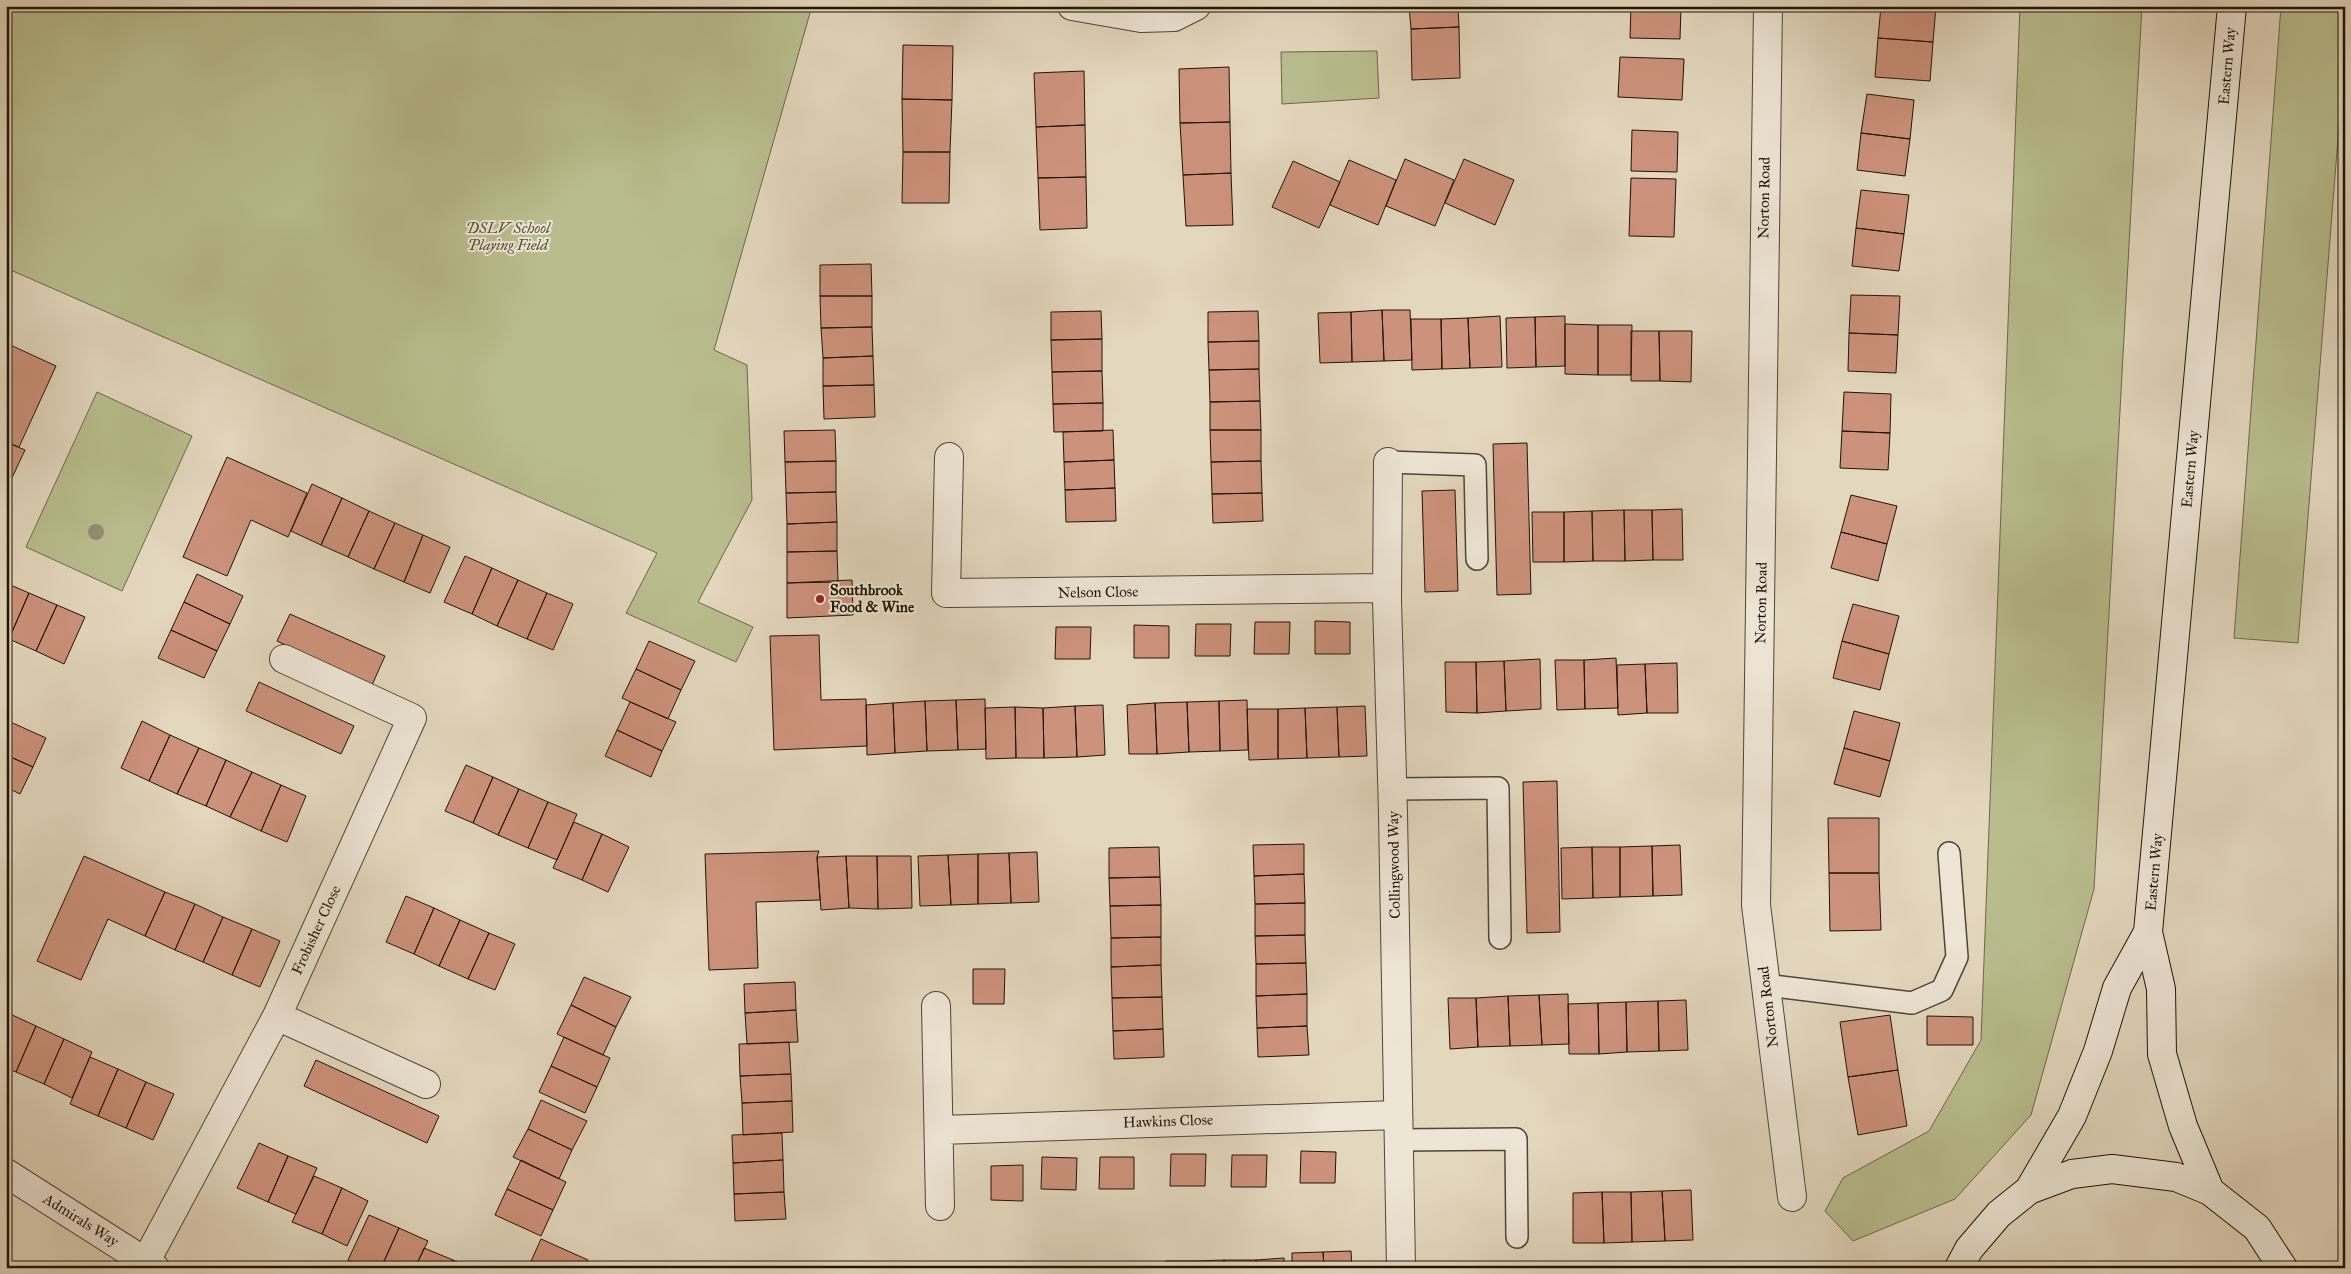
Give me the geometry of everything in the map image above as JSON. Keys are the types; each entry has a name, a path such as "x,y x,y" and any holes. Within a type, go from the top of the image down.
{"street":[{"path":"1072,6 1141,18 1174,17 1196,6"},
{"name":"Norton Road","path":"1768,6 1756,905 1792,1197"},
{"name":"Eastern Way","path":"2210,1191 2183,1126 2162,1054 2161,989 2148,932 2232,6"},
{"name":"Nelson Close","path":"949,457 946,593 1386,588"},
{"name":"Collingwood Way","path":"1388,462 1386,588 1393,789 1401,1268"},
{"name":"Frobisher Close","path":"150,1265 276,1016 412,718 284,659"},
{"name":"Eastern Way","path":"2029,1190 2072,1116 2098,1051 2117,988 2148,932"},
{"path":"936,1006 940,1206"},
{"path":"276,1016 426,1084"},
{"name":"Hawkins Close","path":"939,1130 1398,1128"},
{"path":"1959,1268 1969,1249 1999,1214 2029,1190 2072,1174 2112,1169 2176,1177 2210,1191 2257,1228 2283,1268"},
{"name":"Admirals Way","path":"6,1173 150,1265"}],"lane":[{"path":"1388,462 1475,465 1477,559"},
{"path":"1393,789 1498,788 1500,938"},
{"path":"1766,985 1912,1003 1942,990 1957,957 1949,853"},
{"path":"1398,1128 1516,1139 1517,1237"}],"green space":[{"name":"DSLV School Playing Field","path":"6,6 812,6 714,350 747,365 752,500 698,602 753,627 736,662 626,613 657,553 6,268"},
{"path":"2020,6 2142,6 2094,889 2031,1115 1955,1199 1853,1241 1825,1211 1843,1178 1929,1131 1981,1040"},
{"path":"2281,6 2345,6 2345,50 2298,643 2234,638"},
{"path":"1377,51 1379,98 1282,104 1281,52"},
{"path":"97,392 192,436 122,591 26,547"}],"building":[{"path":"1409,6 1458,6 1459,27 1411,29"},
{"path":"1631,6 1681,6 1680,39 1630,38"},
{"path":"1881,6 1936,6 1933,42 1878,38"},
{"path":"1459,27 1460,78 1412,80 1411,29"},
{"path":"1878,38 1933,42 1930,81 1875,77"},
{"path":"903,45 953,46 952,100 902,99"},
{"path":"1620,57 1684,59 1682,100 1618,97"},
{"path":"1229,67 1230,122 1180,123 1179,69"},
{"path":"1084,71 1085,125 1036,127 1034,73"},
{"path":"1867,94 1914,100 1910,139 1861,133"},
{"path":"902,99 952,100 950,152 903,152"},
{"path":"1230,122 1231,173 1183,175 1180,123"},
{"path":"1085,125 1086,177 1038,178 1036,127"},
{"path":"1632,130 1678,132 1677,172 1631,171"},
{"path":"1861,133 1910,139 1905,176 1857,170"},
{"path":"903,152 950,152 949,203 902,203"},
{"path":"1405,159 1454,180 1435,226 1386,206"},
{"path":"1464,159 1514,180 1495,225 1445,203"},
{"path":"1349,160 1396,180 1378,225 1330,205"},
{"path":"1293,161 1340,182 1319,228 1272,207"},
{"path":"1231,173 1233,225 1186,226 1183,175"},
{"path":"1086,177 1087,228 1040,230 1038,178"},
{"path":"1631,178 1676,179 1674,237 1629,236"},
{"path":"1861,190 1909,195 1904,234 1856,228"},
{"path":"1856,228 1904,234 1899,271 1852,266"},
{"path":"871,264 872,296 820,296 820,265"},
{"path":"1851,295 1900,296 1898,335 1849,333"},
{"path":"820,296 872,296 872,327 821,328"},
{"path":"1382,310 1410,310 1412,360 1384,361"},
{"path":"1382,310 1384,361 1352,362 1351,312"},
{"path":"1101,311 1102,339 1051,340 1051,312"},
{"path":"1258,311 1259,341 1208,342 1208,312"},
{"path":"1351,312 1352,362 1320,363 1318,313"},
{"path":"1500,316 1502,367 1470,368 1468,318"},
{"path":"1565,316 1565,366 1536,367 1535,317"},
{"path":"1535,317 1536,367 1507,368 1506,318"},
{"path":"1468,318 1470,368 1442,369 1441,319"},
{"path":"1411,319 1441,319 1442,369 1412,370"},
{"path":"1565,324 1598,325 1598,375 1565,374"},
{"path":"1598,325 1632,325 1631,375 1598,375"},
{"path":"872,327 873,356 823,358 821,328"},
{"path":"1631,331 1659,331 1660,381 1631,381"},
{"path":"1659,331 1692,331 1691,382 1660,381"},
{"path":"1849,333 1898,335 1896,373 1848,371"},
{"path":"1102,339 1102,371 1052,372 1051,340"},
{"path":"1259,341 1259,369 1209,370 1208,342"},
{"path":"6,343 56,366 19,447 6,442"},
{"path":"873,356 874,385 823,386 823,358"},
{"path":"1259,369 1260,401 1210,402 1209,370"},
{"path":"1102,371 1103,403 1053,404 1052,372"},
{"path":"874,385 875,417 824,419 823,386"},
{"path":"1844,392 1891,394 1890,433 1842,431"},
{"path":"1260,401 1261,430 1210,430 1210,402"},
{"path":"1103,403 1103,431 1054,432 1053,404"},
{"path":"835,430 836,461 785,462 784,431"},
{"path":"1113,430 1114,460 1064,462 1063,432"},
{"path":"1210,430 1261,430 1261,461 1211,462"},
{"path":"1842,431 1890,433 1888,470 1840,468"},
{"path":"6,442 25,450 10,482 6,480"},
{"path":"1527,443 1531,594 1497,595 1493,444"},
{"path":"227,457 307,493 288,537 251,520 227,576 183,557"},
{"path":"1114,460 1115,488 1065,490 1064,462"},
{"path":"836,461 836,492 786,493 785,462"},
{"path":"1261,461 1262,493 1212,494 1211,462"},
{"path":"312,484 342,498 321,545 291,531"},
{"path":"1115,488 1116,521 1066,522 1065,490"},
{"path":"1455,490 1458,591 1425,592 1422,491"},
{"path":"836,492 837,522 787,524 786,493"},
{"path":"1262,493 1263,521 1213,523 1212,494"},
{"path":"1851,495 1897,506 1887,544 1841,532"},
{"path":"342,498 369,511 348,557 321,545"},
{"path":"1682,509 1683,560 1653,560 1652,510"},
{"path":"1624,510 1652,510 1653,560 1625,561"},
{"path":"1624,510 1625,561 1593,561 1592,511"},
{"path":"369,511 395,523 374,569 348,557"},
{"path":"1592,511 1593,561 1564,562 1564,512"},
{"path":"1532,512 1564,512 1564,562 1533,562"},
{"path":"837,522 837,551 787,552 787,524"},
{"path":"395,523 423,535 404,582 374,569"},
{"path":"1841,532 1887,544 1878,581 1831,568"},
{"path":"423,535 450,547 430,593 404,582"},
{"path":"837,551 838,582 787,583 787,552"},
{"path":"465,556 492,568 472,614 444,602"},
{"path":"492,568 518,580 497,626 472,614"},
{"path":"197,574 243,596 230,624 184,602"},
{"path":"518,580 547,593 527,639 497,626"},
{"name":"Southbrook Food & Wine","path":"852,580 853,615 787,618 787,583"},
{"path":"6,583 29,593 9,639 6,638"},
{"path":"29,593 57,605 36,651 9,639"},
{"path":"547,593 573,604 553,650 527,639"},
{"path":"184,602 230,624 217,651 171,630"},
{"path":"1853,604 1899,616 1889,654 1842,641"},
{"path":"57,605 85,617 64,664 36,651"},
{"path":"290,614 385,656 372,685 277,641"},
{"path":"1315,621 1350,622 1350,654 1315,654"},
{"path":"1255,622 1290,622 1289,654 1254,654"},
{"path":"1196,624 1231,624 1230,656 1195,656"},
{"path":"1134,625 1169,626 1169,658 1134,658"},
{"path":"1056,627 1091,627 1090,659 1055,659"},
{"path":"171,630 217,651 204,678 158,658"},
{"path":"819,635 821,700 866,699 867,746 774,750 770,636"},
{"path":"649,641 695,661 681,690 636,669"},
{"path":"1842,641 1889,654 1880,690 1833,678"},
{"path":"1616,658 1618,708 1585,709 1584,660"},
{"path":"1540,659 1541,709 1506,711 1504,661"},
{"path":"1555,660 1584,660 1585,709 1557,710"},
{"path":"1504,661 1506,711 1477,713 1476,662"},
{"path":"1445,662 1476,662 1477,713 1446,712"},
{"path":"1677,663 1678,713 1647,713 1645,664"},
{"path":"1645,664 1647,713 1618,715 1617,665"},
{"path":"636,669 681,690 668,719 622,698"},
{"path":"259,682 354,726 341,754 246,711"},
{"path":"985,699 986,749 958,750 956,700"},
{"path":"956,700 958,750 927,751 925,701"},
{"path":"1247,700 1248,750 1220,751 1219,701"},
{"path":"925,701 927,751 895,753 893,703"},
{"path":"1219,701 1220,751 1189,752 1187,702"},
{"path":"630,702 676,722 662,751 617,730"},
{"path":"1187,702 1189,752 1157,754 1155,703"},
{"path":"893,703 895,753 867,755 866,705"},
{"path":"1155,703 1157,754 1129,754 1127,705"},
{"path":"1103,705 1105,755 1077,757 1075,706"},
{"path":"1075,706 1077,757 1044,758 1043,708"},
{"path":"1365,706 1367,756 1339,757 1337,707"},
{"path":"1015,707 1016,758 986,759 985,708"},
{"path":"1015,707 1043,708 1044,758 1016,758"},
{"path":"1337,707 1339,757 1307,758 1305,708"},
{"path":"1305,708 1307,758 1278,759 1278,709"},
{"path":"1247,709 1278,709 1278,759 1249,760"},
{"path":"1854,711 1900,723 1890,761 1844,748"},
{"path":"6,720 46,738 33,767 6,755"},
{"path":"142,721 170,735 149,781 121,768"},
{"path":"617,730 662,751 651,777 605,756"},
{"path":"170,735 199,748 177,794 149,781"},
{"path":"199,748 226,760 206,806 177,794"},
{"path":"1844,748 1890,761 1880,797 1834,784"},
{"path":"6,755 33,767 20,794 6,787"},
{"path":"226,760 252,772 230,817 206,806"},
{"path":"466,765 493,777 473,823 445,811"},
{"path":"252,772 281,785 261,831 230,817"},
{"path":"493,777 519,789 498,835 473,823"},
{"path":"1557,781 1560,932 1527,933 1523,782"},
{"path":"281,785 306,796 287,842 261,831"},
{"path":"519,789 548,802 528,848 498,835"},
{"path":"548,802 577,814 557,860 528,848"},
{"path":"1828,818 1879,818 1879,873 1829,873"},
{"path":"574,822 602,834 582,880 553,868"},
{"path":"602,834 629,847 608,892 582,880"},
{"path":"1304,844 1304,874 1254,876 1253,845"},
{"path":"1680,845 1682,895 1653,896 1652,846"},
{"path":"1652,846 1653,896 1620,897 1620,847"},
{"path":"1159,847 1160,877 1109,878 1109,848"},
{"path":"1592,847 1620,847 1620,897 1593,898"},
{"path":"1592,847 1593,898 1562,899 1561,848"},
{"path":"819,851 817,857 820,900 756,902 758,968 709,970 705,854"},
{"path":"1037,852 1039,902 1011,903 1009,853"},
{"path":"1009,853 1011,903 978,904 978,854"},
{"path":"978,854 978,904 951,905 948,855"},
{"path":"948,855 951,905 920,906 918,856"},
{"path":"84,856 165,892 145,936 108,919 81,980 37,961"},
{"path":"846,856 849,908 821,910 817,857"},
{"path":"846,856 877,856 878,909 849,908"},
{"path":"877,856 911,856 912,908 878,909"},
{"path":"1829,873 1879,873 1881,930 1830,931"},
{"path":"1304,874 1305,903 1255,904 1254,876"},
{"path":"1160,877 1161,905 1110,906 1109,878"},
{"path":"165,892 195,904 175,950 145,936"},
{"path":"406,896 434,908 414,954 386,942"},
{"path":"1305,903 1305,935 1255,936 1255,904"},
{"path":"195,904 223,917 203,962 175,950"},
{"path":"1161,905 1161,937 1111,938 1110,906"},
{"path":"434,908 460,920 439,966 414,954"},
{"path":"223,917 252,929 232,975 203,962"},
{"path":"460,920 489,933 468,979 439,966"},
{"path":"252,929 280,941 260,987 232,975"},
{"path":"489,933 515,944 495,990 468,979"},
{"path":"1305,935 1306,963 1256,964 1255,936"},
{"path":"1161,937 1161,965 1111,967 1111,938"},
{"path":"1306,963 1307,994 1256,996 1256,964"},
{"path":"1161,965 1162,997 1112,998 1111,967"},
{"path":"973,969 1005,969 1004,1004 973,1004"},
{"path":"584,977 631,997 616,1027 571,1005"},
{"path":"795,982 796,1010 745,1013 744,984"},
{"path":"1307,994 1307,1026 1257,1028 1256,996"},
{"path":"1568,994 1569,1044 1542,1045 1539,995"},
{"path":"1539,995 1542,1045 1510,1046 1508,996"},
{"path":"1508,996 1510,1046 1478,1047 1476,998"},
{"path":"1162,997 1163,1029 1113,1031 1112,998"},
{"path":"1448,998 1476,998 1478,1047 1450,1049"},
{"path":"1686,1000 1688,1050 1659,1051 1658,1001"},
{"path":"1658,1001 1659,1051 1627,1052 1626,1002"},
{"path":"1626,1002 1627,1052 1599,1054 1598,1003"},
{"path":"1598,1003 1599,1054 1569,1054 1568,1004"},
{"path":"571,1005 616,1027 603,1055 557,1034"},
{"path":"796,1010 798,1042 747,1044 745,1013"},
{"path":"8,1013 36,1026 16,1072 6,1068 6,1018"},
{"path":"1890,1015 1898,1070 1848,1077 1840,1022"},
{"path":"1927,1016 1973,1017 1973,1045 1927,1045"},
{"path":"36,1026 64,1039 44,1084 16,1072"},
{"path":"1307,1026 1309,1055 1258,1057 1257,1028"},
{"path":"1163,1029 1164,1057 1114,1059 1113,1031"},
{"path":"564,1037 610,1058 597,1087 551,1066"},
{"path":"64,1039 92,1052 72,1098 44,1084"},
{"path":"789,1042 791,1074 740,1076 739,1044"},
{"path":"90,1057 118,1069 98,1116 70,1104"},
{"path":"316,1060 439,1116 427,1143 304,1086"},
{"path":"551,1066 597,1087 585,1113 539,1092"},
{"path":"118,1069 146,1082 126,1128 98,1116"},
{"path":"1898,1070 1907,1126 1858,1135 1848,1077"},
{"path":"791,1074 792,1101 742,1103 740,1076"},
{"path":"146,1082 174,1094 153,1140 126,1128"},
{"path":"541,1100 587,1121 572,1150 528,1129"},
{"path":"792,1101 793,1132 743,1135 742,1103"},
{"path":"528,1129 572,1150 559,1179 513,1157"},
{"path":"782,1133 783,1160 733,1163 732,1135"},
{"path":"259,1143 288,1156 268,1202 237,1188"},
{"path":"1301,1151 1336,1152 1335,1183 1300,1183"},
{"path":"1171,1154 1206,1154 1205,1186 1170,1186"},
{"path":"1232,1155 1267,1155 1266,1187 1231,1187"},
{"path":"288,1156 317,1168 296,1214 268,1202"},
{"path":"1042,1157 1077,1158 1076,1190 1041,1189"},
{"path":"1100,1157 1134,1157 1134,1189 1099,1189"},
{"path":"521,1160 566,1182 553,1210 507,1189"},
{"path":"783,1160 784,1192 734,1194 733,1163"},
{"path":"1023,1165 1023,1201 991,1200 991,1166"},
{"path":"314,1176 342,1188 322,1234 292,1222"},
{"path":"342,1188 368,1201 347,1246 322,1234"},
{"path":"507,1189 553,1210 541,1236 495,1215"},
{"path":"1691,1190 1693,1240 1665,1241 1662,1191"},
{"path":"1662,1191 1665,1241 1632,1242 1631,1192"},
{"path":"784,1192 786,1219 735,1221 734,1194"},
{"path":"1602,1192 1631,1192 1632,1242 1604,1243"},
{"path":"1602,1192 1604,1243 1573,1243 1573,1193"},
{"path":"369,1215 399,1228 381,1268 365,1268 348,1260"},
{"path":"399,1228 428,1241 415,1268 381,1268"},
{"path":"541,1239 588,1260 584,1268 528,1268"},
{"path":"424,1248 453,1260 450,1268 415,1268"},
{"path":"1351,1251 1352,1268 1324,1268 1323,1252"},
{"path":"1323,1252 1324,1268 1292,1268 1292,1253"},
{"path":"1284,1258 1284,1268 1256,1268 1256,1260"},
{"path":"453,1260 469,1268 450,1268"},
{"path":"1224,1260 1256,1260 1256,1268 1224,1268"},
{"path":"1224,1260 1224,1268 1195,1268 1195,1261"},
{"path":"1166,1261 1195,1261 1195,1268 1166,1268"}],"place":[{"name":"Southbrook Food & Wine","path":"820,599"}]}
